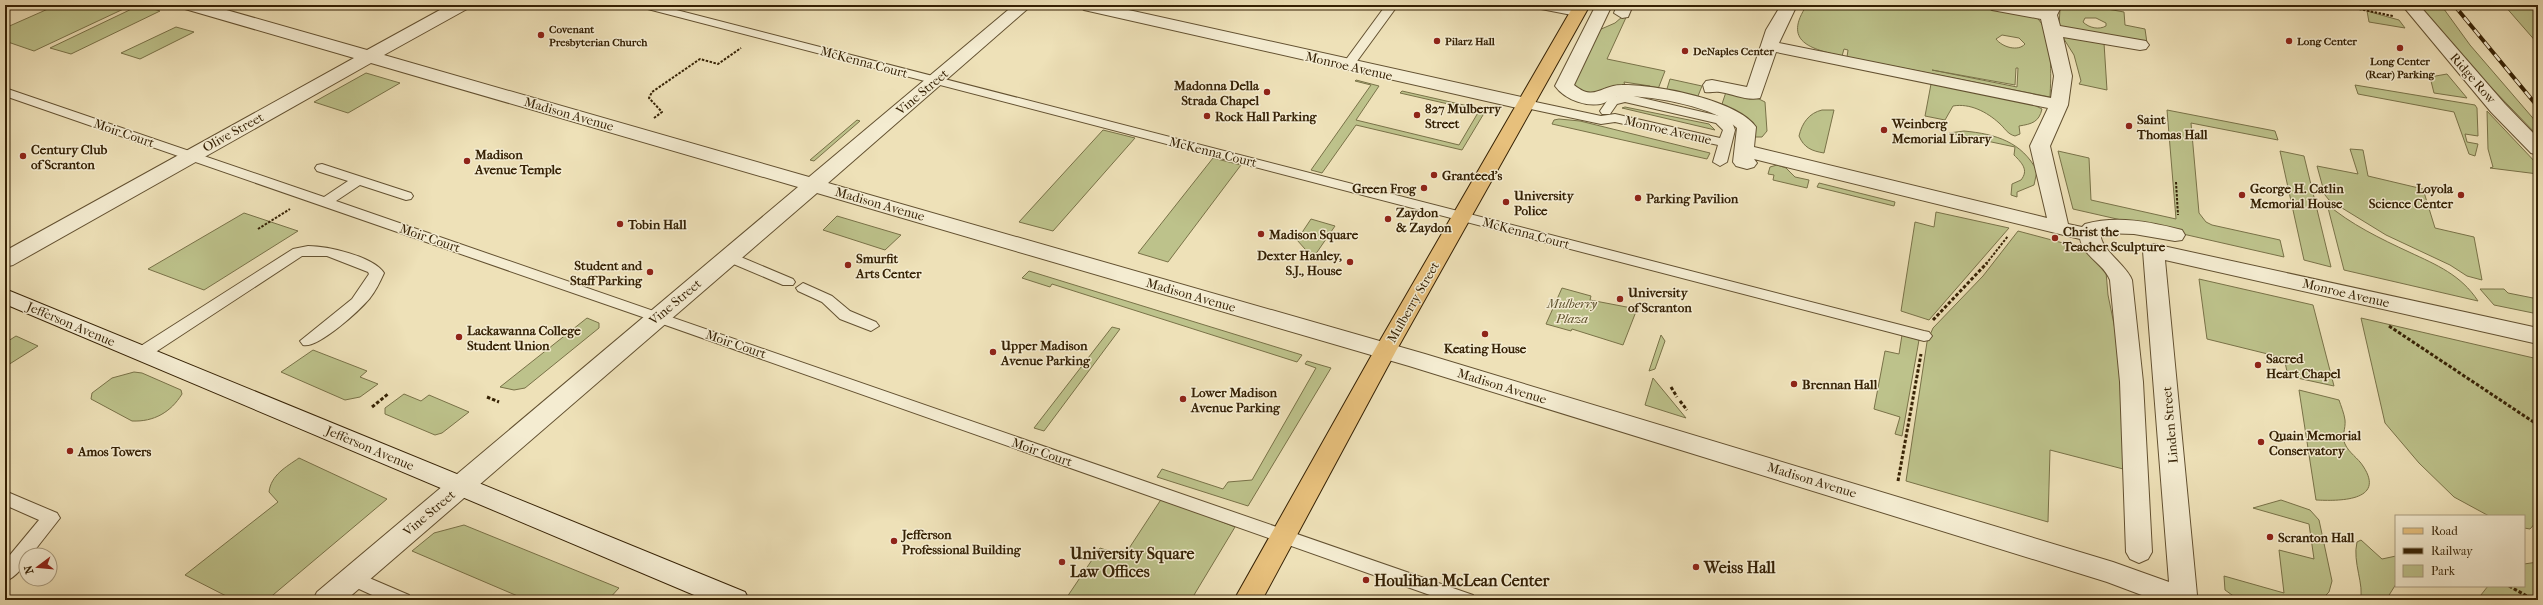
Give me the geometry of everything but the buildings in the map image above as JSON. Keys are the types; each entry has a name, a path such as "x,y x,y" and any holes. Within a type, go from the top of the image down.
{"main road":[{"name":"Mulberry Street","path":"1248,600 1385,351 1579,9"}],"street":[{"name":"Madison Avenue","path":"191,5 1385,351 1627,423 2105,571 2185,600"},
{"name":"Olive Street","path":"5,260 461,5"},
{"name":"Vine Street","path":"327,600 1024,5"},
{"name":"Monroe Avenue","path":"1084,5 1348,65 1529,99"},
{"path":"1604,5 1564,86 1574,94 1593,100 1610,91 1638,91 1732,114 1744,122 1746,127 1745,152 1765,162 2059,227 2089,235"},
{"path":"1711,88 1712,85 1754,94 1775,30 1790,5"},
{"path":"1992,5 2052,17 2140,45"},
{"name":"Ridge Row","path":"2404,11 2538,149"},
{"path":"2052,17 2063,76 2059,106 2040,146 2059,227"},
{"path":"1770,46 1845,55 2059,106"},
{"path":"2139,552 2132,366 2121,277 2091,245 2089,235 2092,228 2106,226 2176,226"},
{"name":"Monroe Avenue","path":"2154,251 2538,336"},
{"name":"Linden Street","path":"2154,251 2185,600"},
{"name":"Jefferson Avenue","path":"5,296 735,600"}],"lane":[{"name":"McKenna Court","path":"644,5 1924,336"},
{"path":"1348,65 1392,5"},
{"path":"1536,5 1579,9"},
{"name":"Moir Court","path":"5,92 659,317 1132,484 1284,534 1466,600"},
{"path":"1611,115 1613,101 1625,98 1690,112 1720,120 1727,124 1729,130 1725,144"},
{"name":"Monroe Avenue","path":"1529,99 1601,120 1611,115 1725,144 1720,162"},
{"path":"322,168 406,196"},
{"path":"325,202 359,180"},
{"path":"142,353 298,252 311,249 323,250 373,269 376,273 374,280 364,296 308,341"},
{"path":"729,257 788,282"},
{"path":"803,288 827,299 844,314 871,326"},
{"path":"5,498 51,518 5,574"},
{"path":"353,578 402,600"}],"path":[{"path":"2383,5 2390,6"},
{"path":"2359,9 2404,11"},
{"path":"660,114 662,112 649,98 652,92 700,59 718,64 723,60"},
{"path":"2176,182 2176,226"},
{"path":"258,229 273,219"},
{"path":"2384,323 2444,361 2538,425"},
{"path":"1671,387 1677,397"},
{"path":"372,407 388,394"},
{"path":"487,397 499,402"},
{"path":"1680,401 1687,410"},
{"path":"2511,587 2534,600"}],"green space":[{"path":"1891,4 1968,6 2001,9 2026,14 2039,20 2044,27 2047,36 2050,57 2050,97 1847,57 1848,50 1844,49 1842,56 1820,50 1811,47 1799,36 1798,28 1800,18 1807,5","holes":["2002,35 2019,38 2025,44 2018,48 2010,48 1996,39","2016,68 2018,68 2017,87 1932,70 2015,85"]},
{"path":"57,5 132,5 34,51 5,41 5,28"},
{"path":"140,5 160,11 71,54 50,48"},
{"path":"2065,5 2085,5 2124,12 2125,25 2145,29 2147,43 2076,31 2059,26 2060,9","holes":["2085,18 2096,18 2106,23 2106,26 2094,28 2083,22"]},
{"path":"2418,5 2441,5 2470,45 2538,124 2538,136 2453,48"},
{"path":"2504,5 2538,5 2538,44"},
{"path":"1629,11 1607,59 1665,71 1658,89 1649,90 1650,86 1624,82 1625,86 1606,88 1595,93 1578,92 1570,80 1599,30 1615,23"},
{"path":"2367,11 2399,20 2405,28 2369,22"},
{"path":"176,27 194,32 140,59 121,53"},
{"path":"2062,36 2104,43 2107,90 2079,84 2081,81 2074,55"},
{"path":"366,73 400,83 348,113 314,102"},
{"path":"2447,74 2467,98 2434,93 2430,77"},
{"path":"1670,79 1702,86 1696,101 1666,92"},
{"path":"1355,81 1379,86 1356,120 1459,145 1479,111 1400,93 1402,91 1486,110 1462,150 1356,125 1322,173 1311,170 1371,85"},
{"path":"1931,84 2032,104 2042,109 2037,120 2019,126 2020,134 2015,136 2008,132 1989,115 1972,107 1959,105 1953,106 1945,120 1925,116"},
{"path":"2355,85 2475,105 2477,108 2478,136 2465,134 2467,142 2478,144 2475,156 2469,154 2454,112 2358,94"},
{"path":"1726,92 1759,99 1765,102 1767,131 1762,137 1753,137 1721,107"},
{"path":"1625,107 1709,124 1715,130 1622,108"},
{"path":"1834,110 1824,153 1806,146 1799,136 1807,119 1817,111"},
{"path":"2167,110 2275,131 2278,140 2191,123 2199,213 2206,222 2212,225 2280,240 2284,257 2073,209 2058,151 2089,158 2091,200 2176,219"},
{"path":"2487,111 2538,165 2538,174 2490,168 2493,167 2488,149"},
{"path":"857,120 860,121 814,161 810,160"},
{"path":"1554,120 1580,121 1710,153 1707,159 1552,124"},
{"path":"1103,130 1135,138 1053,231 1019,222"},
{"path":"1964,131 1987,134 2016,146 2031,161 2037,171 2034,185 2017,192 2017,197 2011,195 2012,184 2021,180 2024,173 2024,167 2014,155 2015,147 1949,133"},
{"path":"2350,149 2363,150 2368,176 2423,189 2435,228 2474,237 2482,280 2467,276 2450,265 2386,235 2329,200 2325,195 2317,166 2358,174"},
{"path":"2280,151 2304,156 2331,267 2304,260"},
{"path":"1213,158 1241,165 1168,262 1138,253"},
{"path":"1777,165 1786,168 1795,177 1809,180 1807,188 1773,180 1774,175 1768,174 1770,167"},
{"path":"1819,183 1895,202 1894,206 1817,187"},
{"path":"2327,204 2366,231 2429,261 2456,277 2478,301 2344,270"},
{"path":"1936,212 2009,228 1929,320 1901,311 1915,222 1934,227"},
{"path":"244,213 298,231 204,290 148,269"},
{"path":"837,216 901,235 885,250 823,230"},
{"path":"1311,219 1335,226 1313,258 1297,240"},
{"path":"2018,231 2078,247 2088,253 2106,272 2108,295 2125,378 2127,470 2050,450 2048,522 1906,481 1927,342 1933,328 1983,276"},
{"path":"1029,271 1302,355 1297,362 1052,284 1050,287 1022,278"},
{"path":"2199,279 2313,305 2334,386 2288,376 2284,358 2207,339"},
{"name":"Mulberry Plaza","path":"1562,288 1591,296 1590,300 1637,309 1623,345 1572,329 1571,331 1546,324"},
{"path":"2480,289 2504,289 2508,293 2538,299 2538,314 2494,305"},
{"path":"587,318 599,323 599,328 525,388 514,390 500,387"},
{"path":"2361,318 2538,359 2538,520 2530,529 2525,528 2525,515 2487,515 2454,497 2419,463 2385,423"},
{"path":"1112,327 1120,329 1044,431 1034,428"},
{"path":"1661,335 1665,341 1655,369 1649,371"},
{"path":"1902,335 1919,340 1902,436 1895,434 1900,417 1874,409 1885,351 1899,354"},
{"path":"16,336 38,346 8,365 5,358 5,343"},
{"path":"313,350 367,371 360,377 378,384 360,397 345,400 281,372"},
{"path":"1307,361 1331,368 1248,506 1157,477 1162,469 1223,489 1228,482 1252,480 1316,368 1305,364"},
{"path":"134,372 142,373 181,390 182,394 173,406 161,415 148,420 140,421 132,421 91,399 92,393 112,378"},
{"path":"1653,378 1686,418 1645,405"},
{"path":"2299,390 2339,400 2345,420 2343,438 2345,444 2359,460 2369,478 2369,487 2364,493 2356,497 2346,499 2316,500"},
{"path":"404,394 421,401 429,395 469,412 442,433 435,435 385,414 385,408"},
{"path":"299,458 387,499 267,600 234,600 185,575 278,502 269,492 270,486 280,472"},
{"path":"1162,498 1235,527 1191,600 1065,600 1100,548 1124,556"},
{"path":"2281,500 2310,510 2319,520 2332,581 2329,592 2321,600 2239,600 2225,590 2224,576 2284,593 2279,550 2314,559 2309,524 2253,508"},
{"path":"464,525 619,588 608,600 527,600 412,551 434,533"},
{"path":"2361,540 2382,559 2395,556 2395,586 2386,600 2360,600 2361,588 2356,558 2357,542"},
{"path":"2538,562 2538,600 2477,600 2487,587 2525,587 2525,564"}],"railway":[{"path":"2454,5 2538,107"}],"place":[{"name":"Covenant Presbyterian Church","path":"541,35"},
{"name":"Pilarz Hall","path":"1437,41"},
{"name":"Long Center","path":"2289,41"},
{"name":"Long Center (Rear) Parking","path":"2400,48"},
{"name":"DeNaples Center","path":"1685,51"},
{"name":"Madonna Della Strada Chapel","path":"1267,92"},
{"name":"827 Mulberry Street","path":"1417,115"},
{"name":"Rock Hall Parking","path":"1207,116"},
{"name":"Saint Thomas Hall","path":"2129,126"},
{"name":"Weinberg Memorial Library","path":"1884,130"},
{"name":"Century Club of Scranton","path":"23,156"},
{"name":"Madison Avenue Temple","path":"467,161"},
{"name":"Granteed's","path":"1434,175"},
{"name":"Green Frog","path":"1424,188"},
{"name":"George H. Catlin Memorial House","path":"2242,195"},
{"name":"Loyola Science Center","path":"2461,195"},
{"name":"Parking Pavilion","path":"1638,198"},
{"name":"University Police","path":"1506,202"},
{"name":"Zaydon & Zaydon","path":"1388,219"},
{"name":"Tobin Hall","path":"620,224"},
{"name":"Madison Square","path":"1261,234"},
{"name":"Christ the Teacher Sculpture","path":"2055,238"},
{"name":"Dexter Hanley, S.J., House","path":"1350,262"},
{"name":"Smurfit Arts Center","path":"848,265"},
{"name":"Student and Staff Parking","path":"650,272"},
{"name":"University of Scranton","path":"1620,299"},
{"name":"Keating House","path":"1485,334"},
{"name":"Lackawanna College Student Union","path":"459,337"},
{"name":"Upper Madison Avenue Parking","path":"993,352"},
{"name":"Sacred Heart Chapel","path":"2258,365"},
{"name":"Brennan Hall","path":"1794,384"},
{"name":"Lower Madison Avenue Parking","path":"1183,399"},
{"name":"Quain Memorial Conservatory","path":"2261,442"},
{"name":"Amos Towers","path":"70,451"},
{"name":"Scranton Hall","path":"2270,537"},
{"name":"Jefferson Professional Building","path":"894,541"},
{"name":"University Square Law Offices","path":"1062,562"},
{"name":"Weiss Hall","path":"1696,567"},
{"name":"Houlihan McLean Center","path":"1366,580"}]}
